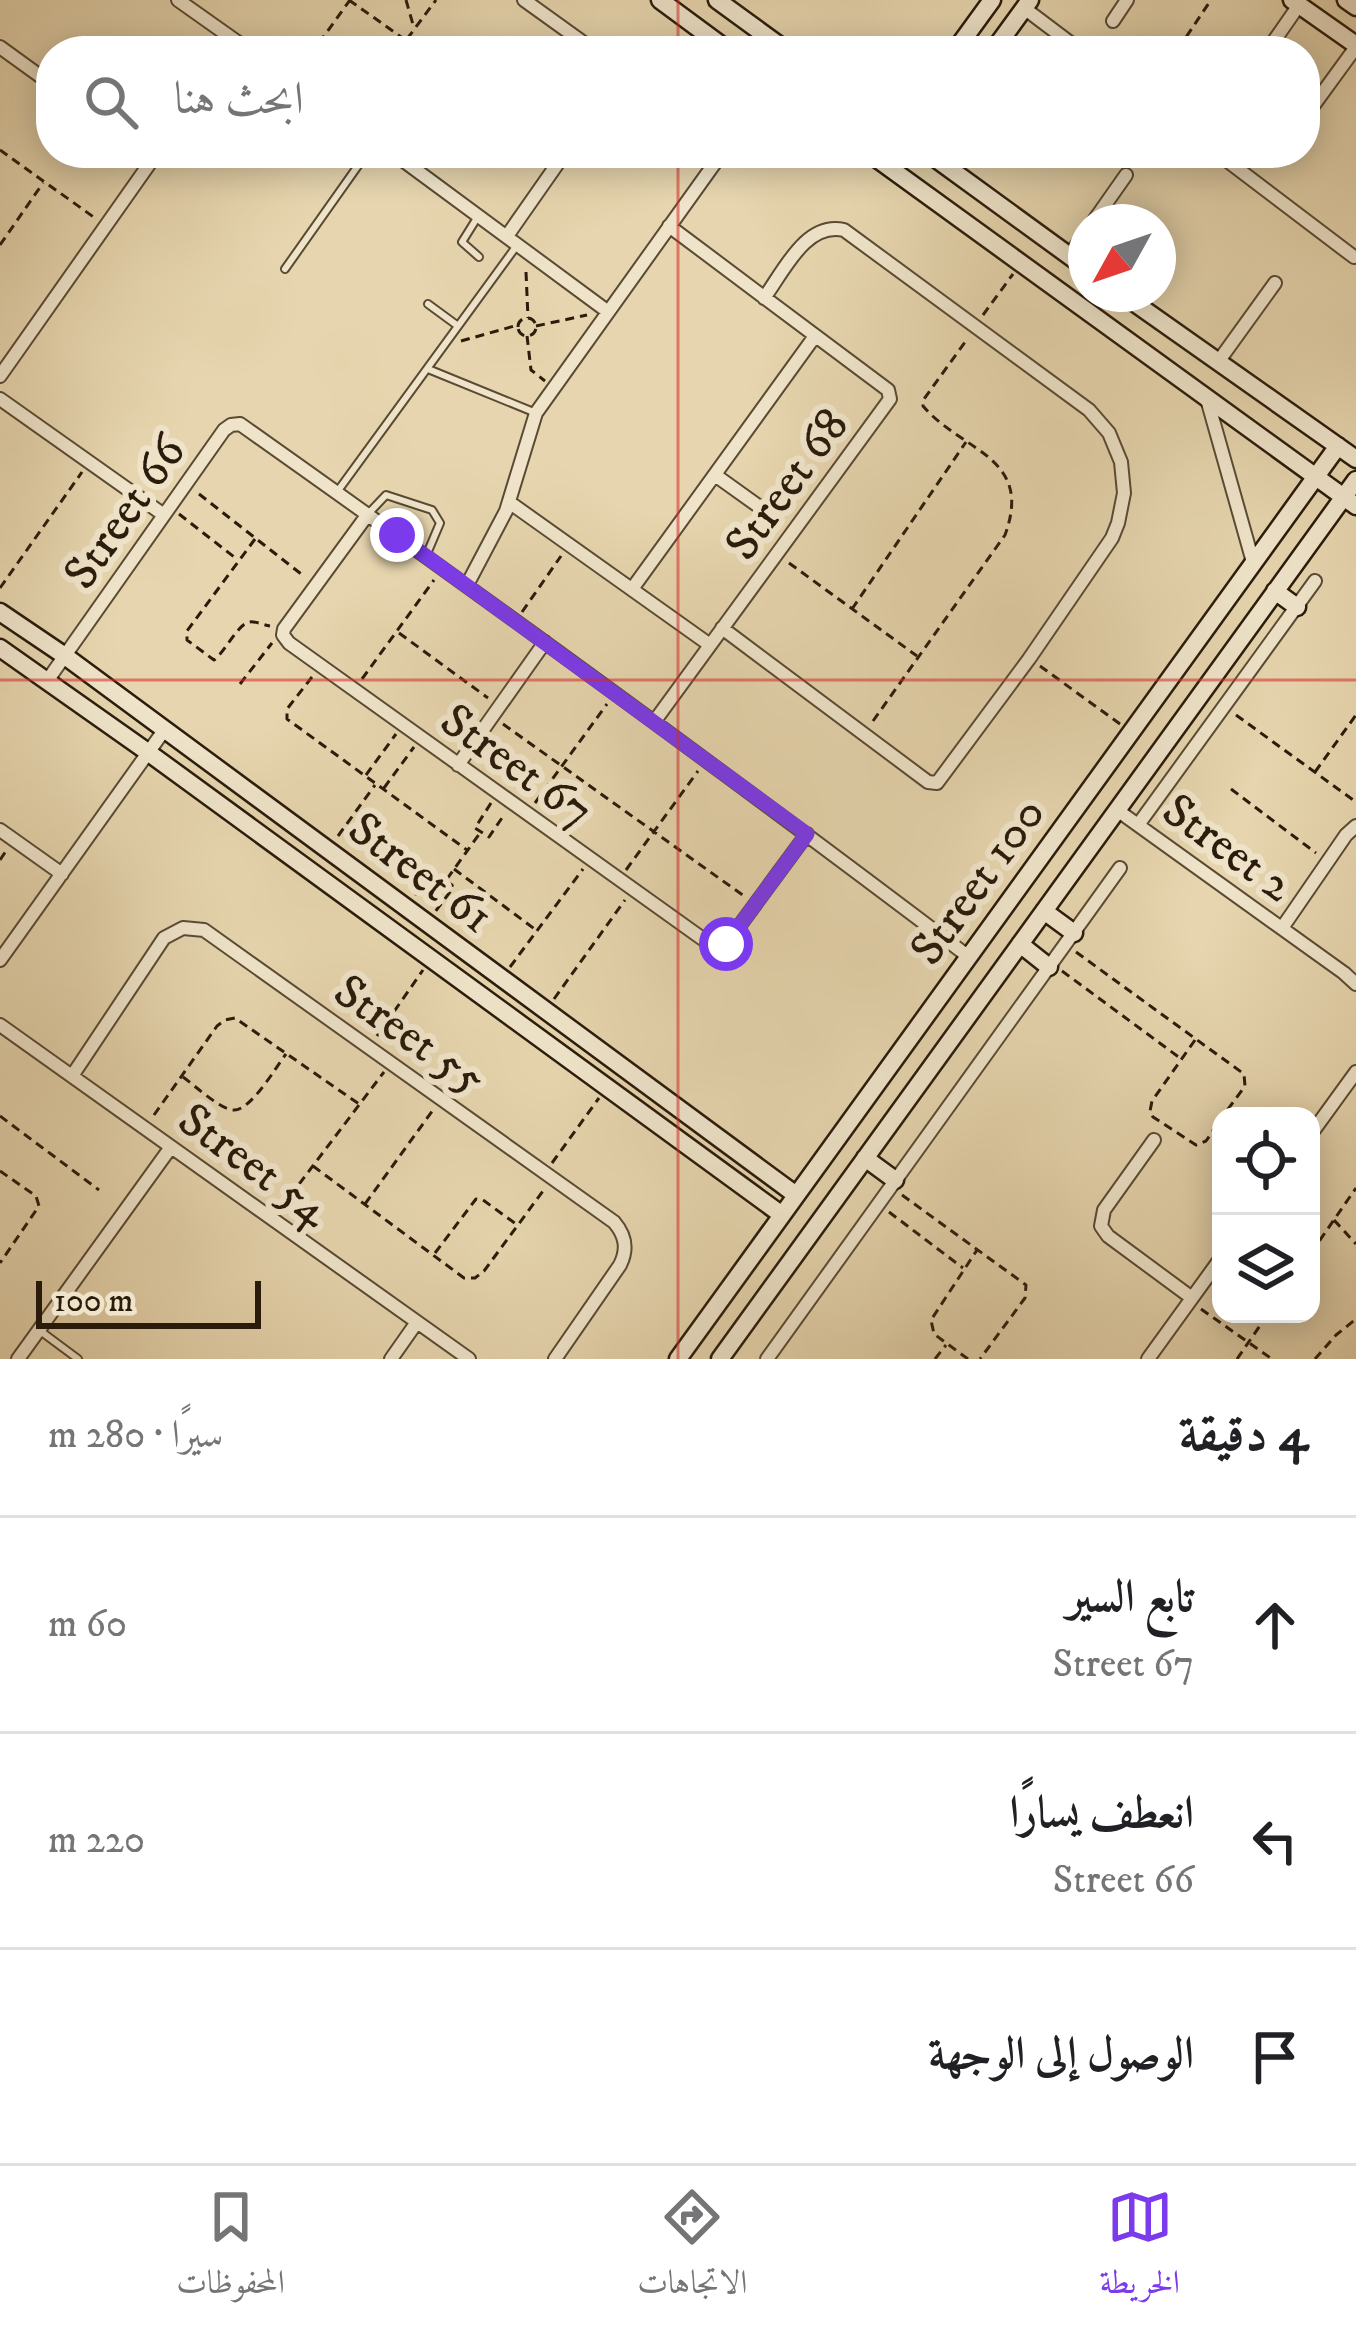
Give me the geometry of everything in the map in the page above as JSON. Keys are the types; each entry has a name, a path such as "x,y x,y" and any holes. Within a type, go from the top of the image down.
{"main road":[{"path":"659,0 708,36"},
{"path":"717,0 767,36"},
{"path":"966,36 992,0"},
{"path":"1346,0 1356,7"},
{"path":"1295,3 1356,46"},
{"path":"1004,36 1027,4"},
{"path":"890,168 1350,501"},
{"path":"948,168 1068,255"},
{"path":"962,220 981,193"},
{"path":"1147,312 1356,459"},
{"name":"Street 100","path":"678,1359 1338,446"},
{"name":"Street 100","path":"721,1359 1275,591 1350,501 1356,480"},
{"path":"1275,591 1297,607"},
{"name":"Street 61","path":"0,612 796,1196"},
{"path":"1204,631 1231,652"},
{"name":"Street 61","path":"0,648 782,1215"},
{"path":"1044,911 1069,939"},
{"path":"1020,944 1050,965"},
{"path":"881,1078 909,1098"},
{"path":"866,1158 893,1184"}],"street":[{"path":"178,0 221,36"},
{"path":"524,0 574,36"},
{"path":"1113,21 1126,0"},
{"path":"1276,36 1295,3"},
{"path":"1027,4 1064,36"},
{"path":"1320,96 1356,46"},
{"path":"0,47 36,73"},
{"path":"0,376 144,168"},
{"path":"413,168 608,311"},
{"path":"517,243 558,168"},
{"path":"466,585 509,502 536,413 711,168"},
{"path":"1236,168 1354,256"},
{"path":"1106,204 1126,175"},
{"name":"Street 68","path":"654,722 890,399 888,390 669,226"},
{"path":"722,628 928,782 937,783 1112,538 1122,508 1124,477 1116,447 1089,410 844,230 819,230 812,235 764,298"},
{"path":"1218,362 1275,283"},
{"path":"632,589 815,336"},
{"path":"1206,398 1253,562"},
{"path":"0,399 88,463 167,511"},
{"name":"Street 66","path":"47,680 224,430 240,424 615,693 969,957"},
{"path":"715,475 775,518"},
{"path":"509,502 710,645"},
{"path":"284,634 368,514"},
{"path":"1138,825 1316,581"},
{"name":"Street 67","path":"284,634 354,691 710,945 726,944 807,834"},
{"path":"458,765 545,642"},
{"path":"0,960 165,729"},
{"name":"Street 2","path":"1117,810 1356,984"},
{"path":"1282,928 1356,826"},
{"path":"0,830 62,874"},
{"path":"767,1359 1120,868"},
{"name":"Street 55","path":"72,1076 164,938 183,928 204,930 614,1222 626,1247 620,1265 554,1359"},
{"name":"Street 54","path":"2,1030 469,1359"},
{"path":"1320,1122 1356,1072"},
{"path":"1154,1140 1104,1210 1101,1226 1191,1300"},
{"path":"18,1359 171,1147"},
{"path":"1148,1359 1212,1271"},
{"path":"392,1359 417,1322"}],"lane":[{"path":"285,269 356,168"},
{"path":"479,215 463,242 479,257"},
{"path":"337,492 517,243"},
{"path":"428,304 458,326"},
{"path":"427,368 536,413"},
{"path":"368,514 386,494 432,510 440,523 426,556"},
{"path":"38,1330 78,1359"}],"path":[{"path":"324,36 350,0 400,36"},
{"path":"406,0 414,29"},
{"path":"409,36 436,0"},
{"path":"1186,36 1210,0"},
{"path":"0,150 106,226"},
{"path":"0,243 44,182"},
{"path":"517,243 528,318 536,326"},
{"path":"864,734 1005,535 1010,521 1013,502 1007,476 922,403 1021,262"},
{"path":"536,326 608,311"},
{"path":"528,318 521,319 520,333 534,333 536,326"},
{"path":"443,346 518,325"},
{"path":"527,336 531,370 554,386"},
{"path":"852,609 967,441"},
{"path":"0,588 88,463"},
{"path":"187,484 316,585"},
{"path":"167,511 239,561"},
{"path":"255,539 188,632 190,644 214,660 246,623 284,634"},
{"path":"516,621 569,545"},
{"path":"777,554 919,658"},
{"path":"354,691 443,568"},
{"path":"396,631 562,766 755,904"},
{"path":"240,684 267,647 284,634"},
{"path":"1029,658 1131,732"},
{"path":"320,666 289,706 287,719 467,850"},
{"path":"527,814 615,693"},
{"path":"1225,706 1356,802"},
{"path":"1315,772 1356,715"},
{"path":"365,776 403,725"},
{"path":"383,789 420,738"},
{"path":"619,880 706,760"},
{"path":"328,850 376,784"},
{"path":"1231,789 1328,862"},
{"path":"498,793 474,827 489,836 512,803"},
{"path":"446,880 481,832"},
{"path":"502,978 590,859"},
{"path":"454,868 537,931"},
{"path":"406,908 432,872 446,880 453,887 427,923"},
{"path":"546,1011 632,889"},
{"path":"1069,939 1246,1078 1230,1107"},
{"path":"370,1047 431,958"},
{"path":"1050,965 1182,1059"},
{"path":"145,1128 217,1026 230,1018 359,1105"},
{"path":"1196,1039 1152,1101 1151,1114 1196,1145 1212,1132"},
{"path":"182,1076 227,1108 238,1110 249,1104 286,1054"},
{"path":"273,1220 391,1063"},
{"path":"313,1166 464,1278 475,1278 518,1225 607,1087"},
{"path":"365,1205 441,1099"},
{"path":"0,1116 99,1190"},
{"path":"0,1172 39,1202 0,1262"},
{"path":"893,1184 1024,1282 1028,1290 980,1359"},
{"path":"1320,1240 1356,1188"},
{"path":"433,1255 476,1199 518,1225"},
{"path":"878,1204 964,1268"},
{"path":"1334,1220 1356,1244"},
{"path":"0,1247 8,1252"},
{"path":"968,1359 934,1334 931,1326 933,1315 978,1249"},
{"path":"1191,1300 1272,1359"},
{"path":"1315,1359 1356,1319"},
{"path":"1237,1359 1262,1323"},
{"path":"935,1359 947,1343"}],"route":[{"path":"397,535 807,834 726,944"}]}
